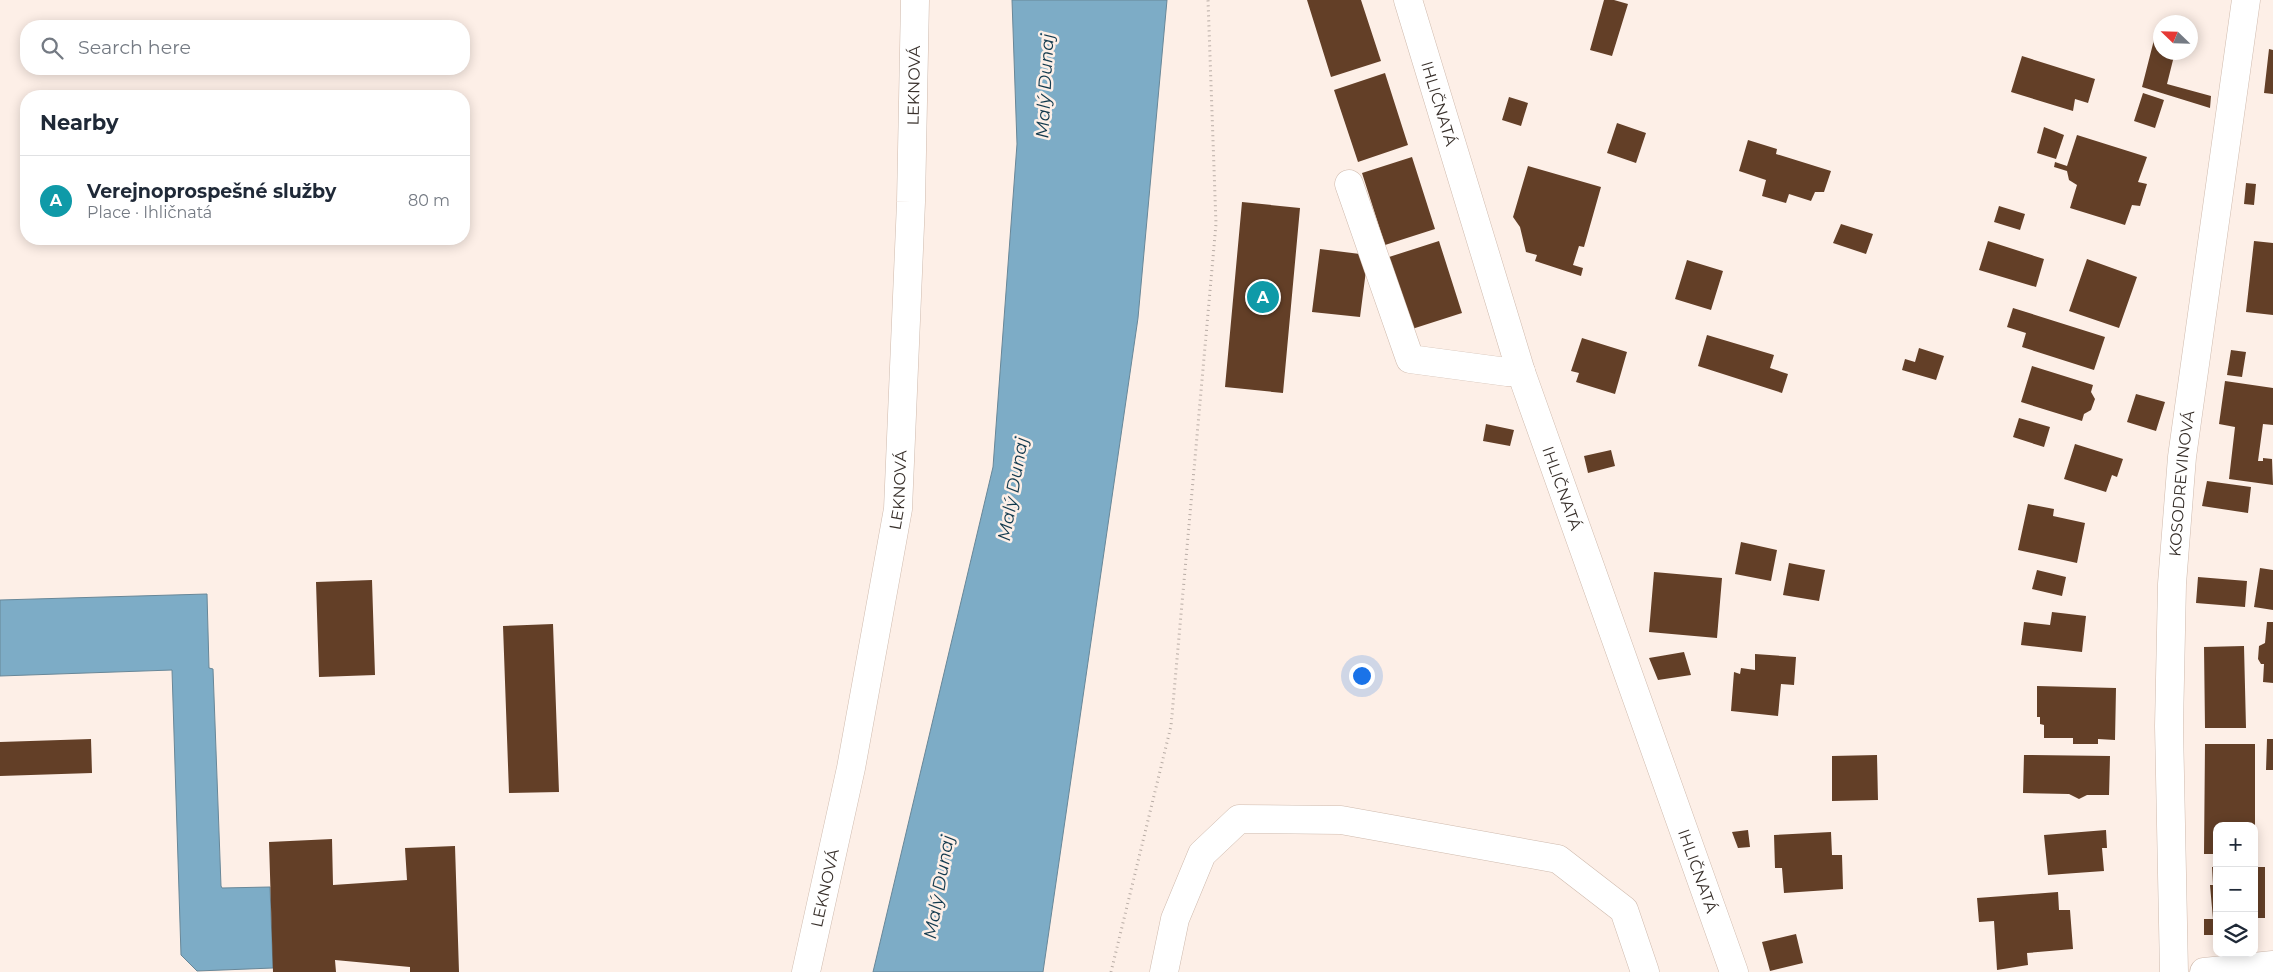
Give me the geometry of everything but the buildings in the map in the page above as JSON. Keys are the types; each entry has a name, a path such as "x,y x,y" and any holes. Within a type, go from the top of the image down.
{"street":[{"name":"LEKNOVÁ","path":"806,972 851,768 898,510 911,202 915,0"},
{"name":"IHLIČNATÁ","path":"1408,0 1521,372 1734,972"},
{"name":"KOSODREVINOVÁ","path":"2174,972 2168,726 2172,584 2182,457 2246,0"},
{"path":"1349,184 1410,359 1507,372 1521,372"},
{"path":"1164,972 1176,919 1202,854 1239,820 1341,820 1558,859 1624,910 1646,972"},
{"path":"2204,972 2273,965"}],"path":[{"path":"1111,972 1172,726 1216,224 1208,0"}],"water":[{"name":"Malý Dunaj","path":"1012,0 1167,0 1138,318 1043,972 873,972 993,467 1017,144"},
{"path":"207,594 209,668 213,669 221,886 222,888 270,887 273,968 197,971 181,955 172,670 0,676 0,600"}],"place":[{"name":"Verejnoprospešné služby","path":"1263,297"}]}
